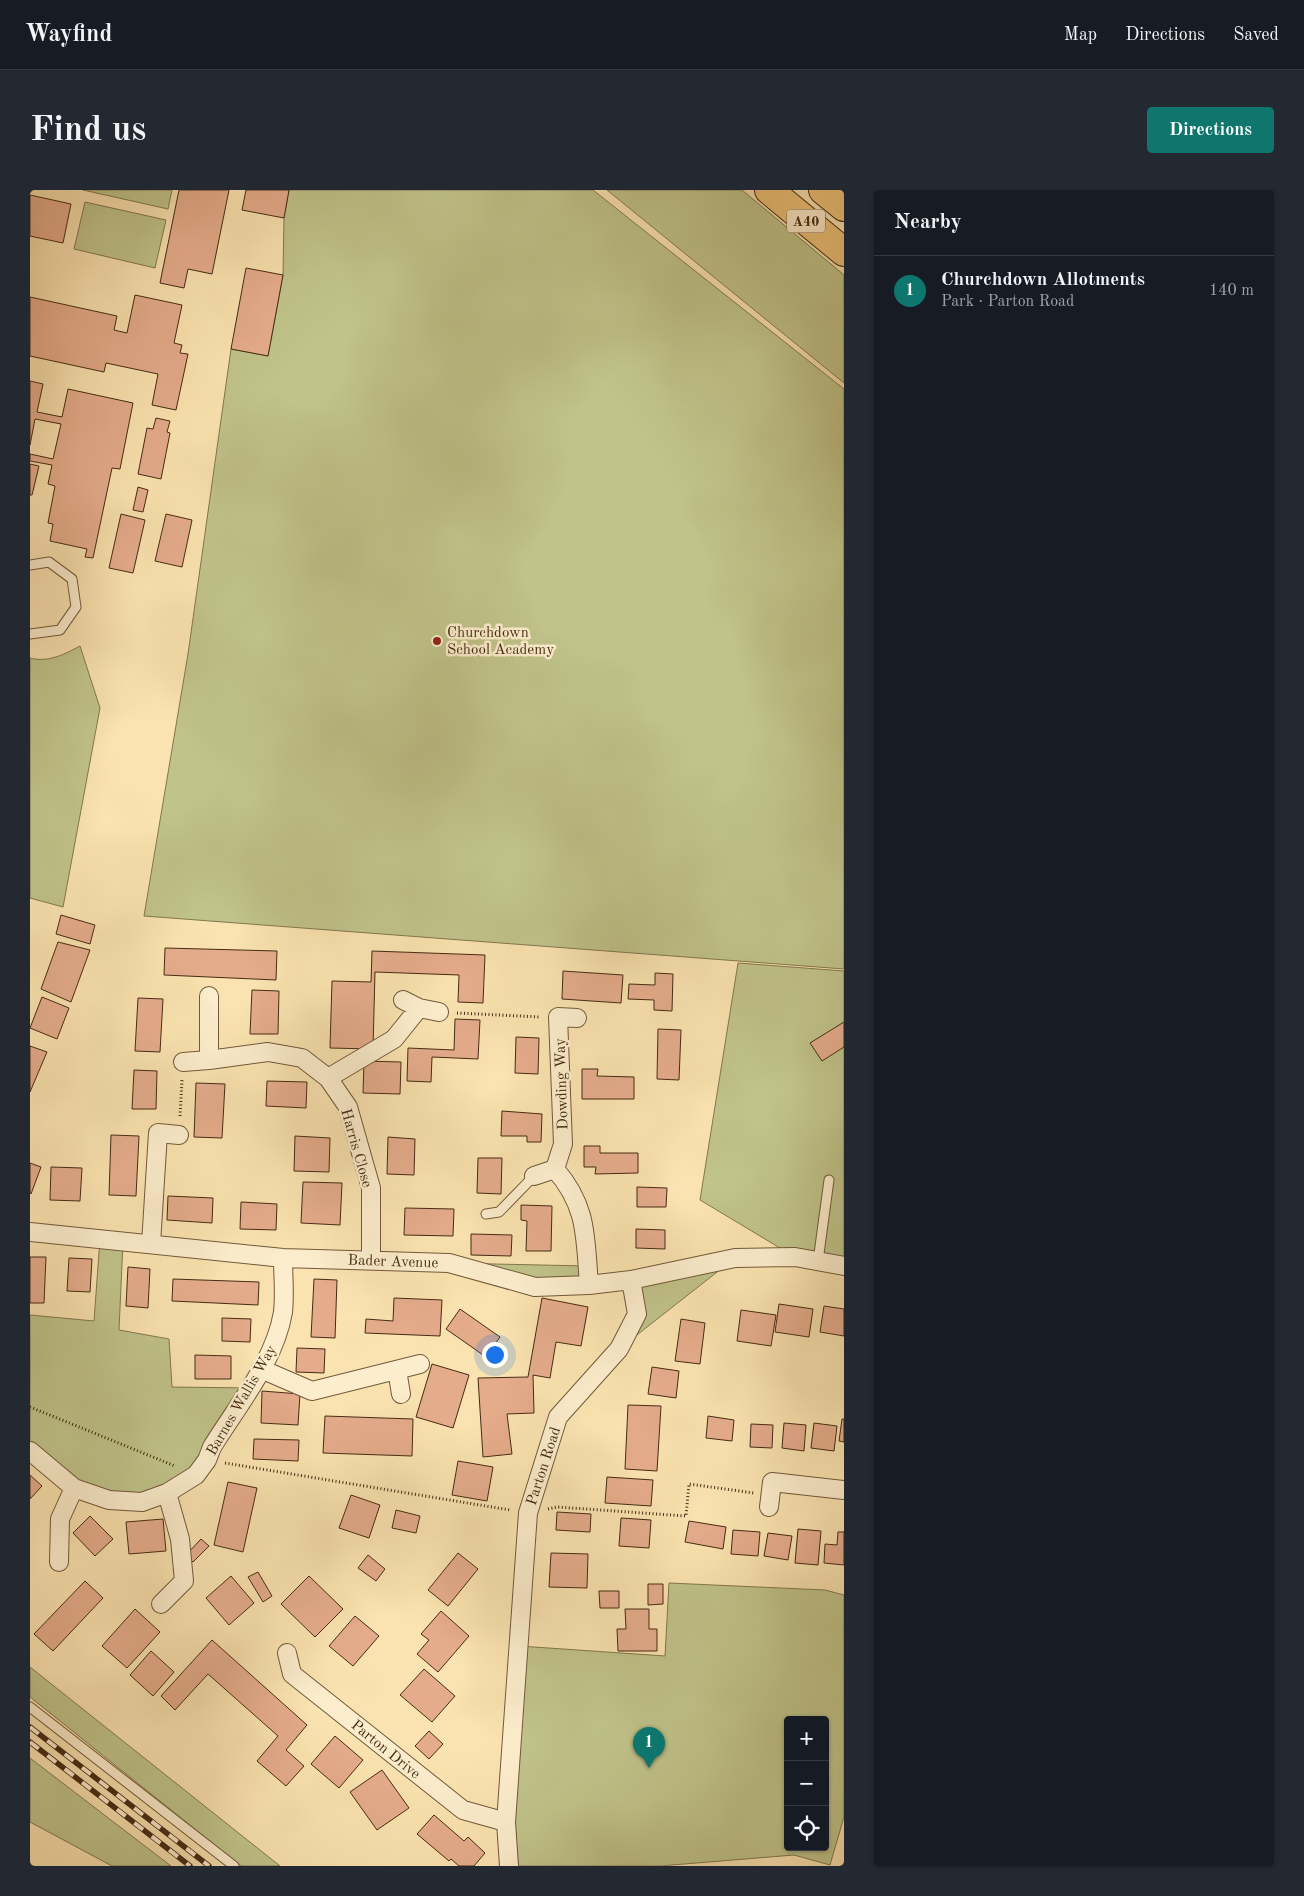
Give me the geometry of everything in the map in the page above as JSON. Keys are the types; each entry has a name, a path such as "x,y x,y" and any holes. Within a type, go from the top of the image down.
{"highway":[{"name":"A40","path":"769,190 844,252"},
{"name":"A40","path":"823,190 844,207"}],"street":[{"path":"209,1060 210,996"},
{"path":"328,1078 394,1039 411,1004 440,1012"},
{"name":"Dowding Way","path":"555,1168 563,1144 558,1017 577,1018"},
{"name":"Harris Close","path":"183,1062 268,1052 302,1058 328,1078 348,1107 370,1188 371,1260"},
{"path":"152,1244 158,1133 179,1135"},
{"path":"534,1176 555,1168 569,1184 583,1216 589,1285"},
{"name":"Bader Avenue","path":"30,1232 283,1258 450,1263 535,1287 589,1285 631,1280"},
{"path":"631,1280 735,1258 794,1257 844,1266"},
{"name":"Barnes Wallis Way","path":"30,1451 74,1488 109,1500 142,1502 167,1494 196,1474 207,1460 212,1446 261,1369 278,1333 283,1310 283,1258"},
{"name":"Parton Road","path":"509,1866 506,1822 528,1513 558,1417 619,1349 637,1314 631,1280"},
{"path":"261,1369 312,1392 420,1364"},
{"path":"397,1370 401,1394"},
{"path":"770,1501 772,1482 844,1490"},
{"path":"58,1562 60,1519 74,1488"},
{"path":"161,1604 184,1581 180,1539 167,1494"},
{"name":"Parton Drive","path":"287,1653 292,1674 463,1810 506,1822"}],"lane":[{"path":"30,565 49,562 72,579 76,607 60,630 30,634"},
{"path":"486,1214 499,1212 534,1176"},
{"path":"818,1261 829,1180"},
{"path":"30,1707 234,1866"}],"path":[{"path":"440,1012 558,1017"},
{"path":"179,1135 183,1062"},
{"path":"30,1407 196,1474"},
{"path":"207,1460 528,1513 558,1507 686,1516 689,1484 770,1501"}],"green space":[{"path":"83,190 172,190 168,209"},
{"name":"Churchdown School Academy","path":"289,190 593,190 844,389 844,969 144,916 188,654 231,349 268,356 283,275 284,218"},
{"path":"607,190 742,190 844,275 844,383"},
{"path":"85,202 166,220 155,268 74,249"},
{"path":"80,646 100,708 63,907 30,898 30,658 50,659"},
{"path":"738,963 844,971 844,1266 795,1257 700,1200"},
{"path":"100,1239 123,1242 119,1330 169,1339 172,1387 249,1388 212,1446 167,1493 109,1500 30,1451 30,1315 94,1321"},
{"path":"735,1258 619,1349 637,1314 631,1280"},
{"path":"449,1263 587,1266 589,1285 535,1287"},
{"path":"669,1583 825,1590 844,1595 844,1817 830,1865 794,1855 660,1866 509,1866 519,1646 665,1656"},
{"path":"30,1667 280,1866 241,1866 30,1697"},
{"path":"30,1758 171,1866 112,1866 30,1822"}],"building":[{"path":"179,190 229,190 212,274 188,269 184,288 160,283"},
{"path":"246,190 289,190 284,218 242,210"},
{"path":"30,195 71,204 63,243 30,236"},
{"path":"246,268 283,275 268,356 231,349"},
{"path":"135,295 182,305 174,343 182,345 180,353 188,354 176,410 152,405 158,374 106,363 104,372 30,356 30,297 117,316 114,330 127,333"},
{"path":"30,381 43,384 37,412 62,417 68,389 133,403 120,469 112,468 93,558 85,557 87,549 50,541 53,524 48,523 55,486 48,484 52,465 30,461 30,454 53,459 61,424 35,419 30,445"},
{"path":"156,418 170,421 167,432 170,433 161,479 138,474 147,428 153,429"},
{"path":"30,464 39,466 32,495 30,495"},
{"path":"138,487 148,490 143,512 133,510"},
{"path":"121,514 145,520 133,573 109,568"},
{"path":"166,514 192,520 182,567 155,561"},
{"path":"61,915 95,925 90,944 56,934"},
{"path":"58,942 90,950 71,1002 41,989"},
{"path":"165,948 277,951 276,980 164,975"},
{"path":"372,951 485,955 483,1003 458,1002 459,975 375,972 373,1049 330,1048 332,981 371,982"},
{"path":"563,971 623,975 621,1003 562,999"},
{"path":"655,973 673,974 672,1011 654,1010 654,1000 628,999 629,984 655,985"},
{"path":"252,990 279,991 278,1034 250,1034"},
{"path":"42,997 69,1008 57,1039 30,1028"},
{"path":"138,998 163,999 160,1052 135,1051"},
{"path":"455,1019 480,1020 478,1059 432,1057 431,1082 407,1081 408,1048 454,1050"},
{"path":"844,1022 844,1047 822,1061 810,1043"},
{"path":"658,1029 681,1030 679,1080 657,1079"},
{"path":"516,1037 539,1038 538,1074 515,1073"},
{"path":"30,1046 47,1052 30,1092"},
{"path":"364,1061 401,1062 400,1094 363,1093"},
{"path":"582,1069 598,1069 597,1076 634,1077 634,1099 582,1099"},
{"path":"134,1070 157,1071 156,1109 132,1109"},
{"path":"267,1081 307,1082 306,1108 266,1106"},
{"path":"196,1083 225,1084 222,1138 194,1137"},
{"path":"502,1111 542,1114 541,1142 527,1142 527,1136 501,1136"},
{"path":"111,1135 139,1136 136,1196 109,1195"},
{"path":"295,1136 330,1138 329,1172 294,1171"},
{"path":"388,1137 415,1139 414,1175 387,1174"},
{"path":"584,1146 600,1146 600,1153 638,1153 638,1173 595,1174 596,1167 584,1167"},
{"path":"478,1158 502,1158 501,1194 477,1193"},
{"path":"30,1163 41,1167 31,1194 30,1193"},
{"path":"51,1167 82,1168 80,1201 50,1200"},
{"path":"303,1182 342,1183 340,1225 301,1223"},
{"path":"637,1187 667,1188 666,1207 637,1207"},
{"path":"168,1196 213,1198 212,1223 167,1220"},
{"path":"241,1202 277,1204 276,1230 240,1229"},
{"path":"521,1205 552,1206 551,1251 526,1251 527,1221 521,1220"},
{"path":"405,1208 454,1209 453,1236 404,1235"},
{"path":"636,1229 665,1230 665,1249 636,1248"},
{"path":"471,1234 512,1235 511,1256 471,1255"},
{"path":"30,1257 46,1257 44,1303 30,1303"},
{"path":"69,1258 92,1259 90,1292 67,1291"},
{"path":"128,1267 150,1269 148,1308 126,1306"},
{"path":"173,1279 259,1282 258,1305 172,1301"},
{"path":"314,1279 337,1280 335,1338 311,1337"},
{"path":"394,1298 442,1300 440,1336 365,1333 366,1319 393,1321"},
{"path":"542,1298 588,1307 581,1346 556,1342 550,1378 533,1375 534,1413 507,1414 512,1454 483,1457 478,1378 528,1377"},
{"path":"779,1304 813,1309 809,1337 775,1332"},
{"path":"824,1306 844,1309 844,1336 820,1332"},
{"path":"460,1309 500,1337 486,1357 446,1329"},
{"path":"741,1310 776,1315 771,1346 737,1341"},
{"path":"222,1318 251,1319 250,1342 222,1341"},
{"path":"681,1319 705,1323 700,1364 675,1361"},
{"path":"297,1348 325,1349 324,1373 296,1372"},
{"path":"195,1355 231,1356 231,1379 195,1379"},
{"path":"432,1364 469,1375 453,1428 416,1417"},
{"path":"652,1367 679,1371 676,1398 648,1394"},
{"path":"262,1391 300,1394 298,1425 261,1423"},
{"path":"628,1405 661,1406 657,1471 625,1469"},
{"path":"325,1416 413,1419 412,1456 323,1453"},
{"path":"708,1416 734,1420 732,1441 706,1438"},
{"path":"842,1419 844,1419 844,1442 839,1441"},
{"path":"784,1423 806,1425 804,1451 782,1448"},
{"path":"814,1423 837,1426 834,1451 811,1448"},
{"path":"751,1424 773,1425 772,1448 750,1447"},
{"path":"254,1439 299,1440 298,1461 253,1459"},
{"path":"458,1461 493,1467 487,1501 452,1495"},
{"path":"30,1475 42,1486 30,1499"},
{"path":"607,1477 653,1480 651,1506 605,1503"},
{"path":"228,1482 257,1488 243,1552 214,1545"},
{"path":"351,1495 380,1505 369,1538 339,1528"},
{"path":"396,1510 420,1516 416,1533 392,1528"},
{"path":"557,1512 591,1514 590,1532 556,1530"},
{"path":"90,1516 113,1539 95,1556 73,1533"},
{"path":"621,1518 651,1520 649,1548 619,1546"},
{"path":"163,1519 166,1551 129,1554 126,1522"},
{"path":"689,1521 726,1527 723,1549 685,1542"},
{"path":"798,1529 821,1531 818,1565 795,1563"},
{"path":"733,1530 760,1532 758,1556 731,1554"},
{"path":"838,1532 844,1532 844,1565 824,1563 825,1544 837,1545"},
{"path":"768,1533 792,1536 788,1560 764,1556"},
{"path":"201,1539 209,1546 193,1562 186,1555"},
{"path":"458,1553 478,1569 448,1606 428,1590"},
{"path":"551,1553 588,1554 587,1588 549,1587"},
{"path":"368,1555 385,1569 376,1581 358,1568"},
{"path":"258,1572 272,1596 263,1602 248,1577"},
{"path":"231,1576 254,1603 229,1625 206,1598"},
{"path":"309,1576 343,1609 315,1637 281,1604"},
{"path":"85,1581 103,1598 53,1651 34,1634"},
{"path":"648,1584 663,1584 663,1604 648,1605"},
{"path":"599,1591 619,1591 619,1608 600,1608"},
{"path":"135,1609 160,1632 127,1668 102,1646"},
{"path":"625,1609 649,1609 649,1629 657,1629 657,1651 618,1651 617,1629 626,1629"},
{"path":"441,1611 469,1636 438,1672 417,1654 429,1640 421,1634"},
{"path":"355,1616 379,1636 353,1666 329,1646"},
{"path":"212,1640 307,1725 286,1750 304,1766 286,1786 257,1761 278,1736 208,1674 175,1710 161,1696"},
{"path":"151,1651 174,1672 153,1696 130,1675"},
{"path":"424,1669 455,1696 432,1722 400,1695"},
{"path":"429,1731 443,1744 429,1759 415,1746"},
{"path":"335,1736 363,1760 339,1788 311,1764"},
{"path":"382,1770 409,1808 377,1830 350,1792"},
{"path":"434,1815 464,1841 468,1837 485,1853 474,1866 459,1866 451,1859 449,1861 417,1834"}],"railway":[{"path":"30,1727 209,1866"},
{"path":"30,1742 190,1866"}],"place":[{"name":"Churchdown School Academy","path":"437,641"},
{"name":"Churchdown Allotments","path":"649,1768"}]}
